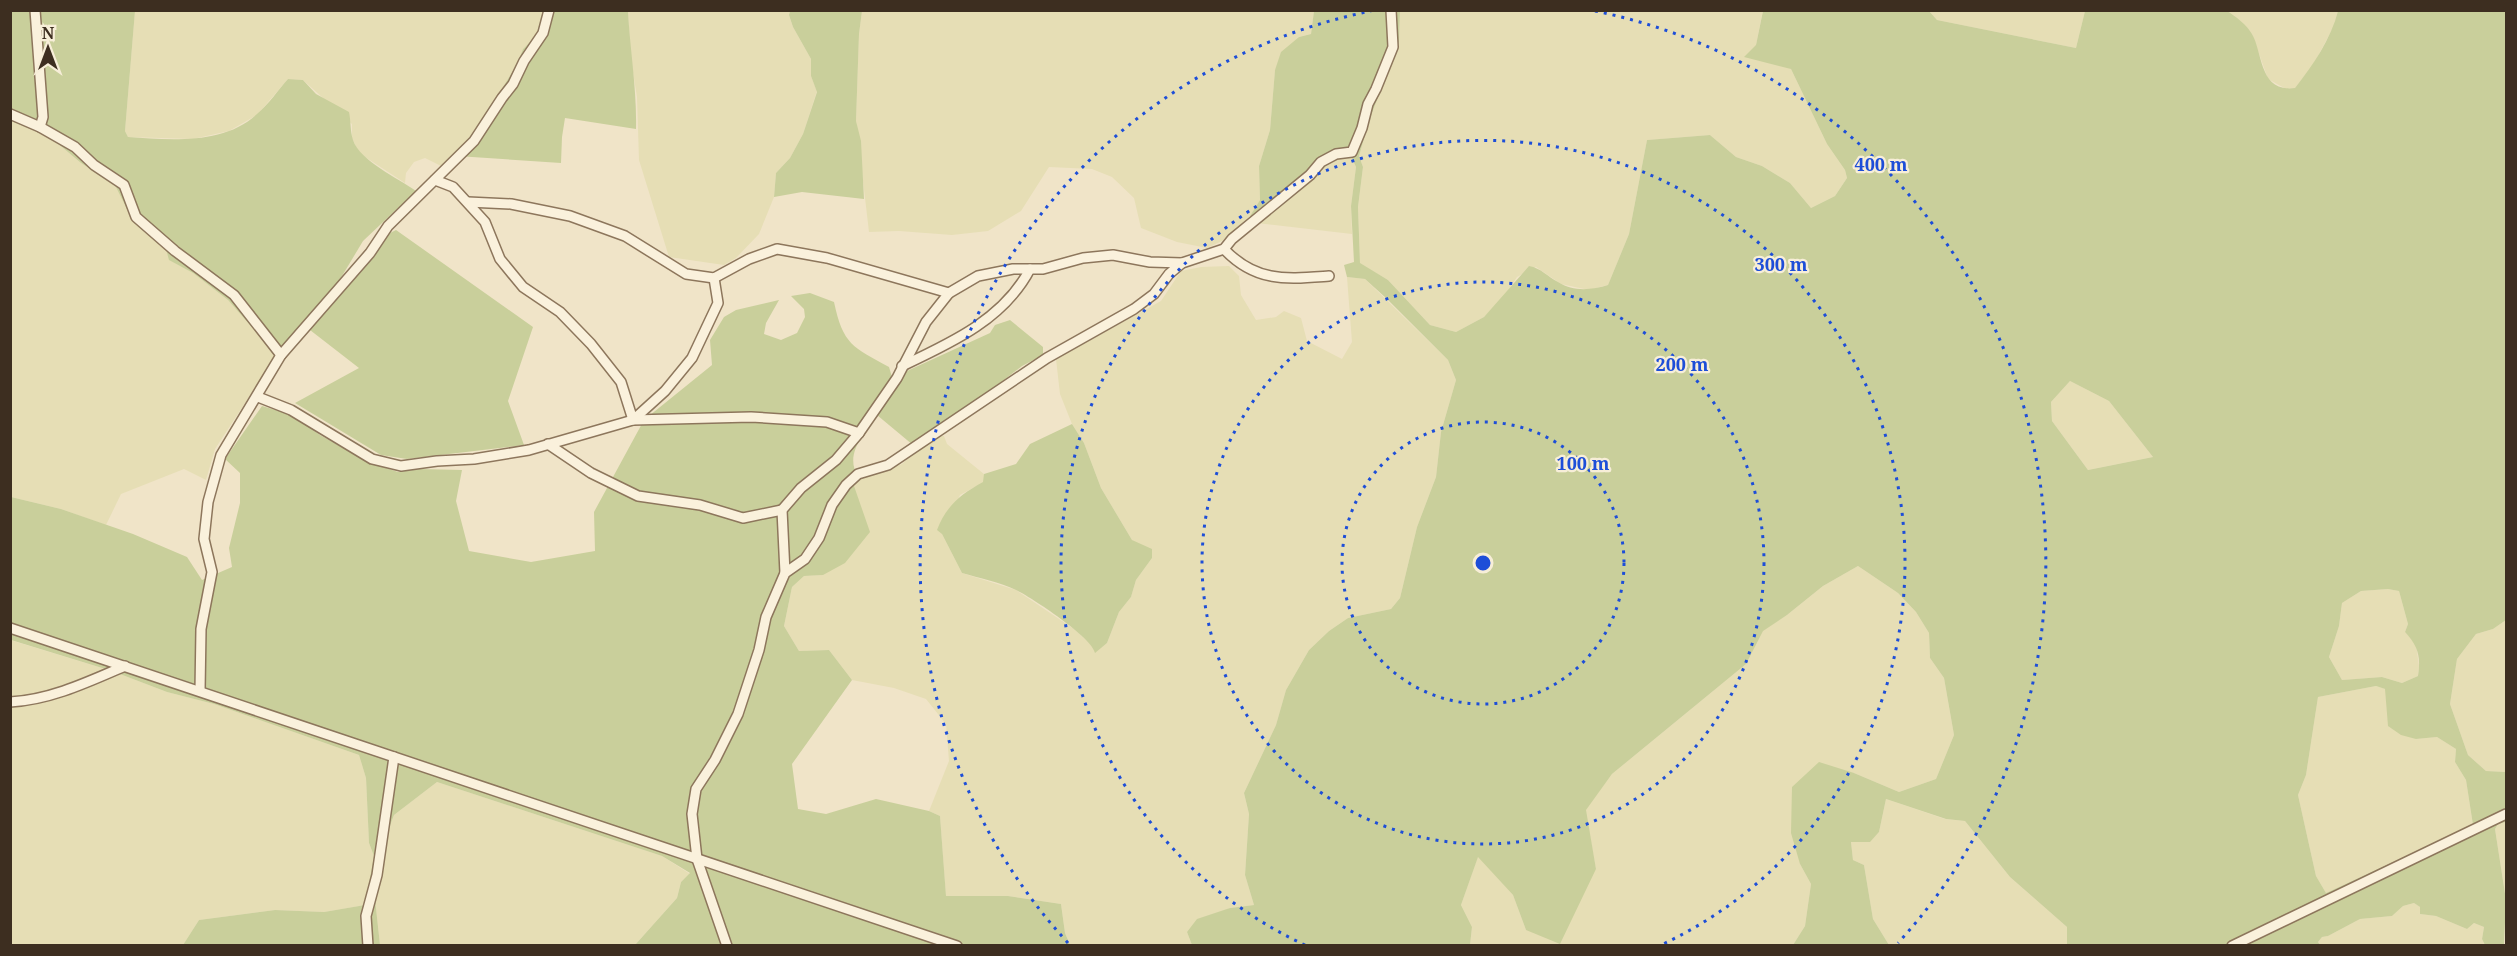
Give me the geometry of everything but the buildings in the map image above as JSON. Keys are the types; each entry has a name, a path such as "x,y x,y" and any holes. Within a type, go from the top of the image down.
{"street":[{"path":"35,10 43,117 40,127"},
{"path":"200,691 201,629 212,572 204,538 207,502 221,455 258,397 281,355 370,253 388,226 474,141 513,84 543,33 549,10"},
{"path":"548,444 591,472 638,496 700,505 743,518 782,510 801,488 836,460 859,433 897,378 926,322 949,293 978,276 1013,269 1043,269 1083,258 1113,255 1150,262 1182,263 1224,249 1232,239 1310,175 1321,162 1336,154 1353,152 1368,104 1393,46 1391,10"},
{"path":"10,114 40,127 75,147 94,165 124,185 136,217 175,251 234,295 281,355"},
{"path":"435,180 453,186 485,222 500,259 523,287 560,312 591,344 621,382 633,420"},
{"path":"468,202 511,204 570,216 626,236 686,274 714,278 749,259 777,249 827,258 949,293"},
{"path":"1224,249 1235,261 1250,269 1280,279 1329,276"},
{"path":"785,573 805,559 819,538 832,505 846,485 858,474 888,465 1047,358 1134,309 1154,294 1169,274 1182,263"},
{"path":"902,366 942,347 989,319 1022,285 1030,269"},
{"path":"633,420 665,391 692,358 718,303 714,278"},
{"path":"258,397 291,411 372,459 401,466 474,459 548,444 633,420 762,418 827,422 859,433"},
{"path":"727,945 697,859 692,814 696,789 715,760 738,714 759,650 766,617 785,573 782,510"},
{"path":"10,628 957,945"},
{"path":"10,702 29,701 83,684 125,666"},
{"path":"368,945 366,916 377,875 394,757"},
{"path":"2232,945 2506,814"}],"shaded area":[{"path":"1763,10 1756,45 1791,69 1827,144 1845,170 1847,178 1835,196 1811,208 1790,183 1762,166 1736,157 1710,135 1647,140 1629,234 1608,285 1589,290 1561,284 1536,267 1517,277 1503,298 1484,317 1456,332 1430,325 1388,280 1360,264 1358,207 1363,167 1359,156 1369,121 1399,42 1400,11"},
{"path":"135,11 543,11 536,36 523,49 517,64 485,117 457,156 443,167 425,158 414,162 406,173 405,183 359,153 352,138 352,124 303,80 288,79 257,115 229,131 193,139 128,137 125,131"},
{"path":"628,11 790,11 793,27 811,59 811,76 817,91 803,134 790,158 776,173 774,197 759,234 736,258 724,265 669,257 639,160 637,97 631,60"},
{"path":"862,11 1314,11 1311,34 1299,37 1275,70 1270,130 1259,166 1260,200 1250,216 1222,241 1207,248 1177,242 1141,228 1134,198 1112,177 1092,169 1049,167 1021,211 988,231 952,235 899,231 869,232 856,121"},
{"path":"1929,11 2085,11 2076,48 1937,20"},
{"path":"2227,11 2338,11 2334,26 2312,67 2295,88 2286,89 2268,79 2252,34"},
{"path":"11,121 50,137 81,163 116,185 134,223 166,249 170,260 193,273 228,300 275,357 215,449 206,480 184,469 121,494 106,525 61,509 11,497"},
{"path":"1351,156 1356,167 1351,206 1352,234 1256,223 1334,159"},
{"path":"1229,266 1239,276 1241,295 1256,320 1276,317 1284,311 1301,318 1307,341 1342,359 1352,342 1347,277 1365,279 1448,360 1456,380 1441,432 1436,477 1417,527 1400,598 1391,609 1348,618 1329,631 1309,650 1286,690 1276,725 1244,793 1249,814 1245,875 1254,905 1230,908 1187,932 1192,945 1070,945 1065,933 1061,904 1008,896 946,897 940,816 929,811 949,761 946,724 926,699 894,688 852,680 829,650 799,651 784,626 792,587 804,576 823,575 854,486 859,478 902,464 919,448 938,436 944,436 947,444 984,474 984,482 960,495 942,534 962,573 1016,590 1074,629 1095,648 1095,652 1107,643 1119,612 1131,597 1136,580 1152,558 1132,540 1101,488 1084,443 1072,424 1060,394 1056,359 1161,301 1181,271 1201,267"},
{"path":"2070,381 2109,401 2153,457 2088,470 2052,421 2051,402"},
{"path":"1858,566 1898,593 1916,612 1929,633 1930,658 1944,678 1954,735 1936,779 1899,792 1854,773 1800,864 1811,884 1805,926 1793,945 1470,945 1472,927 1461,905 1478,856 1513,895 1526,930 1596,869 1585,810 1612,774 1746,664 1762,631 1787,615 1823,586"},
{"path":"2388,589 2399,591 2408,624 2405,632 2416,644 2418,676 2402,683 2382,677 2342,680 2329,657 2339,626 2342,603 2361,591"},
{"path":"2506,620 2506,772 2486,771 2468,755 2450,704 2457,659 2476,634 2493,629"},
{"path":"10,640 112,671 167,692 214,704 359,755 366,778 369,843 374,856 366,905 324,912 275,910 199,920 183,945 11,945"},
{"path":"2376,686 2385,689 2416,739 2437,737 2456,749 2455,762 2466,780 2473,825 2326,893 2316,876 2298,795 2306,775 2318,697"},
{"path":"437,782 662,856 690,874 681,882 677,898 635,945 380,945 375,899 382,877 388,831 394,815"},
{"path":"1886,799 1945,819 1965,821 2010,877 2067,927 2067,945 1889,945 1873,919 1864,865 1853,860 1851,842 1870,841 1879,832"},
{"path":"2506,822 2506,900 2495,829 2498,824"},
{"path":"2414,903 2420,907 2420,914 2436,916 2467,929 2474,923 2484,927 2482,939 2485,945 2320,946 2318,942 2322,937 2360,919 2392,916 2403,906"}],"green space":[{"path":"10,11 135,11 125,131 128,137 196,138 229,131 244,124 257,114 288,79 303,80 316,94 349,112 353,140 363,155 416,191 363,241 339,281 275,357 228,300 193,273 169,260 166,249 134,223 115,185 81,163 50,137 11,121"},
{"path":"543,11 628,11 636,129 565,118 561,163 457,156 485,117 517,64 523,49 536,36"},
{"path":"790,11 862,11 856,121 861,141 864,199 802,192 774,197 776,173 790,158 803,134 817,92 811,76 811,59 793,27"},
{"path":"1314,11 1400,11 1399,42 1369,121 1359,156 1363,167 1358,207 1360,263 1388,280 1430,325 1456,332 1484,317 1529,266 1576,289 1608,285 1629,234 1647,140 1710,135 1736,157 1762,166 1790,183 1811,208 1835,196 1847,178 1845,170 1827,144 1791,69 1744,57 1756,45 1763,11 1929,11 1937,20 2076,48 2085,11 2227,11 2244,24 2252,34 2268,78 2283,88 2295,88 2321,51 2338,11 2506,11 2506,620 2493,629 2476,634 2457,659 2450,704 2468,755 2486,771 2506,772 2506,822 2498,824 2495,829 2506,900 2504,945 2485,945 2482,939 2484,927 2474,923 2467,929 2436,916 2420,914 2420,907 2414,903 2403,906 2392,916 2360,919 2322,937 2318,942 2320,945 2067,945 2067,927 2010,877 1965,821 1946,819 1886,799 1879,832 1870,842 1851,842 1853,860 1864,865 1873,919 1889,945 1793,945 1805,926 1811,884 1800,864 1791,833 1792,787 1819,762 1854,773 1899,792 1936,779 1954,735 1944,678 1930,658 1929,633 1916,612 1898,593 1858,566 1823,586 1763,631 1746,664 1612,774 1586,810 1596,869 1560,944 1526,930 1513,895 1478,857 1461,905 1472,927 1470,945 1192,945 1187,932 1197,919 1230,908 1254,905 1245,875 1249,814 1244,793 1276,725 1286,690 1309,650 1329,631 1348,618 1391,609 1400,598 1417,527 1436,477 1441,432 1456,380 1448,360 1386,298 1365,279 1347,277 1344,265 1354,262 1351,206 1356,167 1351,156 1333,159 1256,223 1250,216 1260,200 1259,166 1270,130 1275,70 1281,52 1299,37 1311,34","holes":["2070,381 2109,401 2153,457 2088,470 2052,421 2051,402","2388,589 2399,591 2408,624 2405,632 2418,652 2418,676 2402,683 2382,677 2342,680 2329,657 2339,626 2342,603 2361,591","2376,686 2385,689 2388,726 2401,735 2416,739 2437,737 2456,749 2455,762 2466,780 2473,825 2326,893 2316,876 2298,795 2306,775 2318,697"]},
{"path":"396,230 533,327 508,401 524,445 407,459 381,455 295,403 359,368 310,330 374,257 390,233"},
{"path":"810,293 834,302 841,327 851,343 889,367 892,377 898,382 907,371 990,333 995,325 1010,320 1043,347 1043,355 1022,366 964,411 937,426 913,445 877,415 861,437 854,453 853,461 859,478 854,486 870,532 845,563 823,575 804,576 792,587 784,626 799,651 829,650 852,680 792,764 798,809 826,814 876,799 929,811 940,816 946,896 1008,896 1061,904 1065,933 1070,945 635,945 677,898 681,882 690,873 662,856 437,782 394,815 388,831 382,877 375,899 380,945 183,945 199,920 275,910 324,912 365,905 374,856 369,843 366,778 359,755 214,704 167,692 112,671 11,640 11,497 61,509 133,534 187,557 202,580 232,567 229,548 240,503 240,473 225,459 262,406 292,415 320,435 368,462 398,472 419,469 462,470 456,501 469,551 531,562 595,551 594,512 644,420 712,365 710,340 724,317 736,310 779,300 766,323 764,334 781,340 797,333 805,317 804,309 791,296"},
{"path":"1072,424 1084,443 1101,488 1132,540 1152,549 1152,558 1136,580 1131,597 1119,612 1107,643 1095,653 1092,646 1073,628 1024,594 962,573 942,534 937,530 950,507 961,496 983,482 984,474 1016,464 1030,444"}]}
